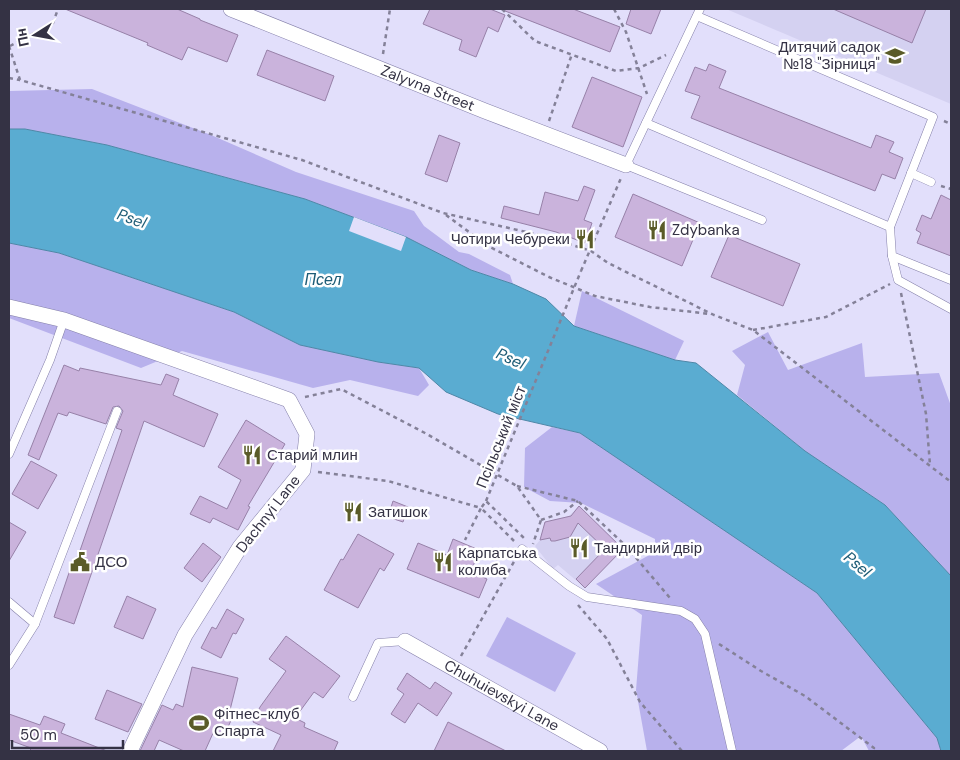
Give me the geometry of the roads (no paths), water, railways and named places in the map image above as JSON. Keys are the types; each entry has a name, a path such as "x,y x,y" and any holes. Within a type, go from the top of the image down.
{"street":[{"name":"Zalyvna Street","path":"231,9 485,111 626,165"},
{"path":"9,307 64,320"},
{"name":"Dachnyi Lane","path":"64,320 289,400 307,434 302,470 240,547 185,634 130,751"},
{"name":"Chuhuievskyi Lane","path":"405,641 600,751"}],"lane":[{"path":"762,220 626,165 698,12 933,117 890,227 892,256 898,280 951,309"},
{"path":"646,123 890,227"},
{"path":"911,173 931,182"},
{"path":"892,256 951,280"},
{"path":"9,454 50,360 64,320"},
{"path":"9,664 35,624 118,411"},
{"path":"522,549 569,586 587,596 680,611 695,619 705,634 732,751"},
{"path":"9,602 35,624"},
{"path":"353,697 378,643 405,641"}],"water":[{"name":"Псел","path":"9,129 25,129 107,145 305,199 406,237 471,270 513,284 546,299 574,326 675,360 696,363 805,451 885,505 951,576 951,751 941,751 937,738 817,593 580,433 498,414 446,392 419,368 378,362 300,345 234,312 59,253 9,243"}],"place":[{"name":"Дитячий садок №18 \"Зірниця\"","path":"895,56"},
{"name":"Zdybanka","path":"657,230"},
{"name":"Чотири Чебуреки","path":"585,239"},
{"name":"Старий млин","path":"252,455"},
{"name":"Затишок","path":"353,512"},
{"name":"Тандирний двір","path":"579,548"},
{"name":"ДСО","path":"80,562"},
{"name":"Карпатська колиба","path":"443,562"},
{"name":"Фітнес-клуб Спарта","path":"199,723"}],"water label":[{"name":"Psel","path":"132,218"},
{"name":"Psel","path":"511,358"},
{"name":"Psel","path":"858,564"}]}
